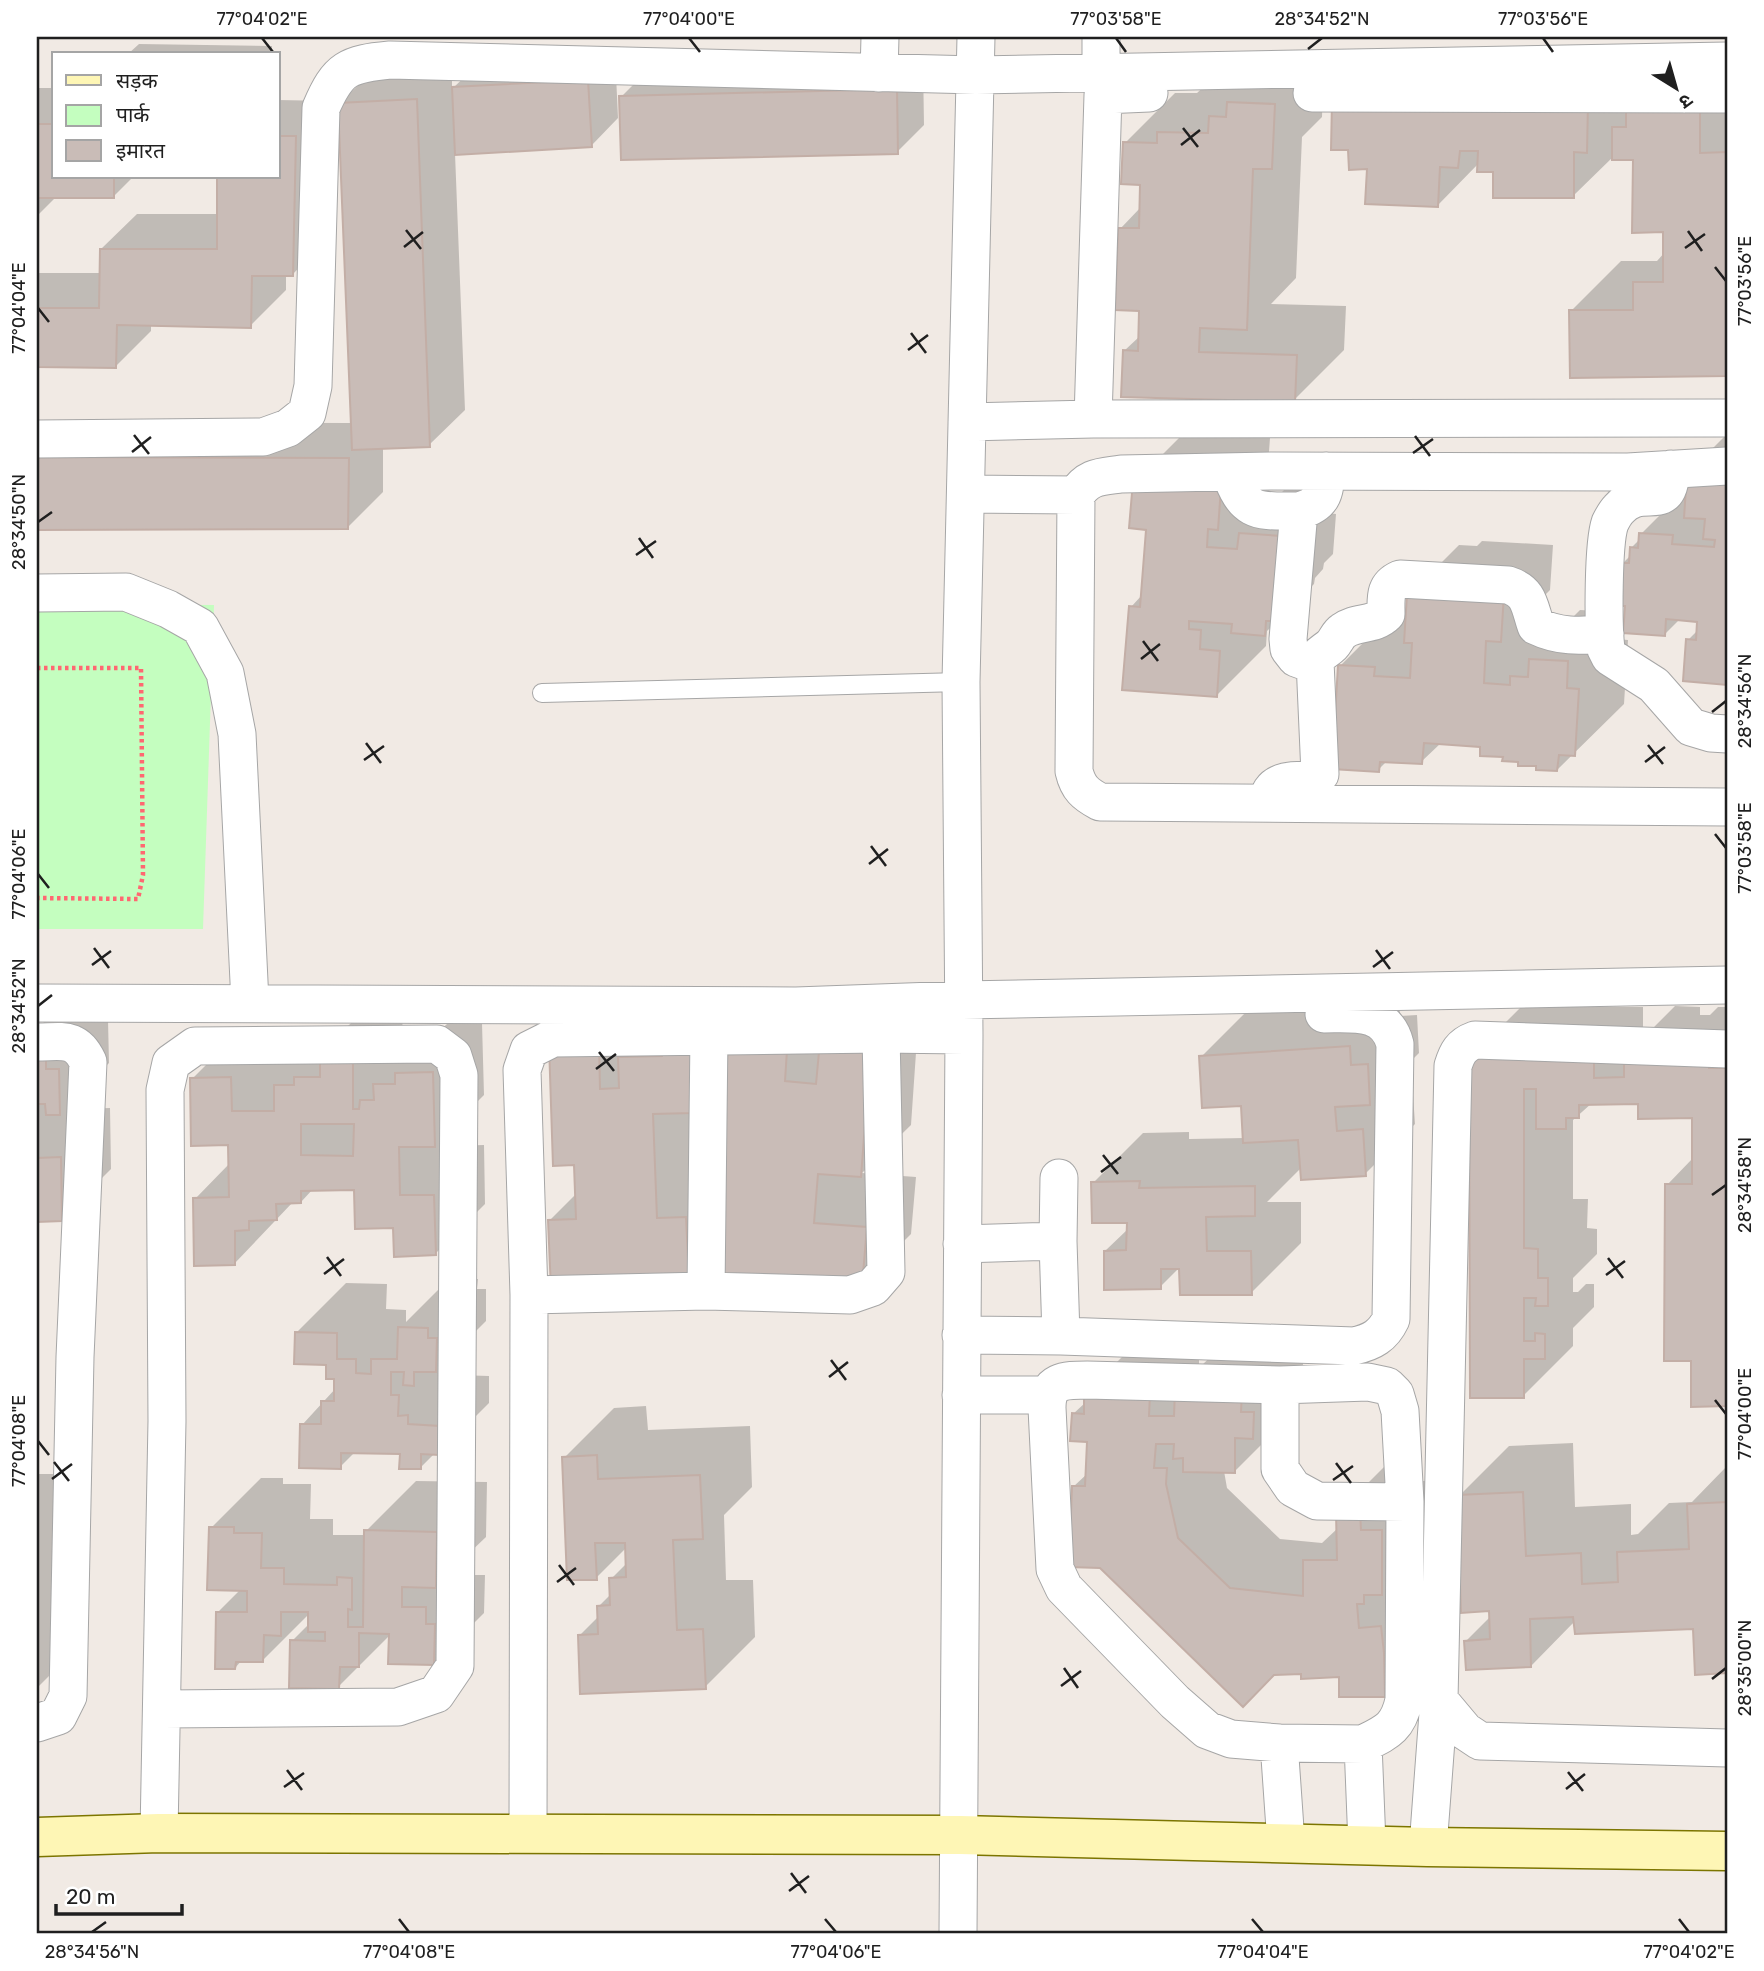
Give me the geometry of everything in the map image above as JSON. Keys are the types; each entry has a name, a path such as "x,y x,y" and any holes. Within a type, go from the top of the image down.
{"street":[{"path":"879,74 880,37"},
{"path":"958,1934 963,1018 961,682 976,37"},
{"path":"37,439 262,437 288,428 307,413 313,386 321,108 339,74 361,63 601,52 879,74 976,75 1101,55 1604,50 1727,61"},
{"path":"1093,419 1103,95 1727,94"},
{"path":"967,422 1093,419 1727,418"},
{"path":"1727,466 1628,472 1230,472 1100,477 1084,482 1076,495 1074,771 1077,786 1100,802 1727,807"},
{"path":"1671,469 1667,492 1662,496 1644,496 1629,500 1619,509 1610,524 1606,554 1606,649 1610,657 1654,685 1691,727 1727,734"},
{"path":"1230,472 1237,493 1247,504 1258,509 1299,512 1319,501 1325,491 1326,471"},
{"path":"966,494 1076,495"},
{"path":"1299,512 1289,649 1296,658 1307,662 1315,661"},
{"path":"1271,803 1270,792 1275,785 1285,781 1313,780 1320,774 1315,661 1334,643 1340,632 1379,620 1386,614 1387,590 1394,582 1400,579 1508,585 1521,589 1528,600 1536,626 1554,634 1605,634"},
{"path":"37,593 126,593 168,609 200,627 225,673 237,734 250,1002"},
{"path":"37,1003 796,1006 963,1018 1386,1008 1727,985"},
{"path":"1208,1012 1367,1014 1386,1008"},
{"path":"961,1335 1354,1346 1377,1338 1391,1319 1395,1044 1386,1008"},
{"path":"528,1833 529,1295 522,1070 529,1050 553,1038 881,1034 963,1018"},
{"path":"706,1291 709,1034"},
{"path":"529,1295 706,1291 850,1295 873,1287 886,1272 881,1034"},
{"path":"1428,1847 1439,1700 1453,1066 1457,1053 1465,1044 1475,1040 1727,1049"},
{"path":"37,1042 70,1042 81,1048 88,1062 75,1357 68,1696 58,1716 37,1723"},
{"path":"159,1833 167,1422 165,1090 171,1063 195,1046 438,1044 453,1056 460,1075 455,1666 436,1694 398,1707 163,1709"},
{"path":"1059,1178 1061,1336"},
{"path":"962,1244 1058,1241"},
{"path":"1075,1380 1280,1385 1368,1382 1387,1386 1395,1394 1400,1411 1405,1502 1404,1700 1400,1717 1393,1726 1363,1744 1279,1744 1231,1739 1207,1730 1175,1702 1064,1588 1055,1569 1047,1395 1051,1387 1075,1380"},
{"path":"1280,1385 1280,1469 1293,1488 1317,1501 1405,1502"},
{"path":"961,1395 1047,1395"},
{"path":"1439,1700 1465,1731 1480,1741 1727,1748"},
{"path":"1279,1744 1286,1843"},
{"path":"1363,1744 1367,1844"},
{"path":"37,1837 159,1833 960,1835 1428,1847 1727,1851"}],"lane":[{"path":"542,693 961,682"}],"path":[{"path":"37,668 141,668 143,875 138,899 37,898"}],"green space":[{"path":"37,604 214,605 203,929 37,929"}],"building":[{"path":"588,80 592,147 455,155 452,87"},
{"path":"897,89 898,154 621,160 619,96"},
{"path":"417,99 430,447 352,450 338,103"},
{"path":"1626,100 1700,100 1700,153 1727,152 1727,376 1570,378 1569,310 1633,310 1633,282 1663,282 1663,232 1632,233 1633,160 1612,160 1612,127 1626,127"},
{"path":"1332,101 1588,102 1587,153 1574,152 1574,198 1493,198 1493,172 1477,172 1478,151 1460,151 1458,168 1440,167 1438,207 1365,204 1367,169 1349,170 1348,150 1331,150"},
{"path":"1227,102 1275,104 1272,169 1253,169 1247,330 1200,328 1199,352 1297,355 1295,402 1121,397 1123,350 1138,351 1139,311 1115,310 1118,228 1139,228 1140,185 1121,184 1123,142 1157,143 1157,132 1208,133 1209,116 1226,117"},
{"path":"37,124 52,124 52,178 114,178 114,198 37,198"},
{"path":"280,136 296,136 293,276 252,276 251,328 117,325 116,368 37,367 37,308 99,308 100,249 217,249 217,178 280,178"},
{"path":"37,457 349,458 348,529 37,530"},
{"path":"1687,472 1727,474 1727,685 1683,681 1686,639 1696,640 1697,622 1666,619 1665,636 1623,633 1625,606 1617,606 1620,563 1629,563 1630,547 1638,548 1639,533 1673,535 1672,544 1714,547 1715,540 1703,539 1705,519 1684,518"},
{"path":"1133,481 1221,487 1218,530 1208,529 1207,547 1237,549 1239,533 1281,536 1274,621 1266,621 1265,636 1231,633 1232,624 1189,621 1189,629 1201,630 1200,649 1220,651 1217,697 1122,690 1129,606 1140,607 1146,530 1129,528"},
{"path":"1407,594 1504,594 1501,642 1486,641 1484,683 1510,685 1510,676 1528,677 1529,659 1568,661 1567,688 1579,689 1575,756 1559,755 1557,771 1536,770 1536,766 1518,766 1518,762 1502,761 1503,757 1480,756 1480,747 1424,743 1422,764 1380,762 1379,772 1332,769 1338,665 1375,667 1374,676 1410,678 1412,643 1404,643"},
{"path":"820,1041 871,1044 861,1177 818,1174 814,1223 867,1227 862,1286 711,1275 728,1046 787,1050 785,1081 816,1084"},
{"path":"599,1042 600,1089 619,1088 618,1057 662,1056 662,1049 691,1048 692,1113 653,1114 657,1218 686,1217 689,1278 551,1290 548,1220 576,1219 574,1165 553,1166 549,1044"},
{"path":"1350,1046 1351,1065 1368,1064 1370,1105 1335,1107 1337,1131 1363,1129 1366,1176 1301,1180 1298,1140 1243,1143 1241,1106 1202,1108 1199,1056"},
{"path":"353,1050 353,1109 359,1109 360,1100 374,1100 373,1084 395,1084 395,1073 433,1072 435,1147 399,1147 400,1195 434,1195 436,1255 394,1257 393,1228 355,1229 354,1190 301,1191 301,1203 276,1204 277,1220 249,1221 249,1230 235,1231 235,1265 194,1266 193,1198 229,1197 228,1145 191,1146 190,1078 231,1077 232,1111 274,1111 274,1085 294,1085 294,1077 320,1077 320,1051","holes":["301,1124 354,1124 353,1156 301,1155"]},
{"path":"37,1053 46,1053 46,1069 59,1069 60,1115 46,1115 45,1104 37,1104"},
{"path":"1709,1055 1709,1068 1727,1068 1727,1406 1691,1407 1691,1361 1664,1361 1665,1184 1692,1184 1692,1118 1638,1119 1638,1104 1579,1105 1579,1118 1566,1118 1566,1129 1536,1129 1536,1089 1524,1089 1524,1248 1538,1249 1538,1278 1548,1278 1548,1306 1535,1306 1536,1298 1524,1298 1524,1341 1535,1341 1535,1333 1545,1334 1545,1359 1524,1359 1524,1398 1470,1398 1469,1056 1594,1056 1594,1078 1624,1077 1624,1056"},
{"path":"61,1157 62,1221 37,1222 37,1158"},
{"path":"1140,1181 1139,1188 1255,1186 1255,1216 1206,1217 1207,1251 1251,1251 1252,1295 1180,1295 1179,1269 1161,1269 1161,1289 1104,1290 1104,1251 1126,1250 1127,1223 1092,1223 1091,1182"},
{"path":"398,1327 428,1328 428,1338 437,1338 436,1372 414,1372 414,1386 403,1385 404,1372 391,1372 391,1395 399,1395 398,1416 408,1415 408,1424 440,1426 439,1455 421,1454 421,1469 399,1469 400,1454 341,1453 341,1469 299,1468 300,1424 321,1424 321,1401 334,1401 334,1379 326,1379 326,1365 294,1364 295,1332 337,1333 337,1359 356,1359 356,1373 371,1374 371,1359 397,1359"},
{"path":"1175,1390 1242,1392 1241,1412 1254,1412 1253,1439 1235,1438 1235,1473 1183,1472 1183,1458 1173,1459 1174,1444 1156,1444 1154,1468 1167,1468 1166,1484 1178,1538 1230,1588 1303,1596 1303,1560 1337,1560 1336,1512 1360,1511 1361,1530 1382,1530 1382,1595 1364,1595 1364,1604 1357,1604 1359,1628 1381,1626 1385,1697 1339,1697 1339,1677 1301,1679 1301,1674 1274,1675 1243,1707 1100,1568 1069,1567 1072,1486 1085,1486 1087,1442 1070,1441 1072,1413 1084,1414 1084,1392 1150,1394 1149,1416 1174,1416"},
{"path":"597,1455 598,1479 700,1475 703,1539 673,1540 677,1630 703,1629 706,1689 580,1694 578,1635 598,1634 597,1606 610,1605 609,1578 626,1577 625,1543 595,1543 597,1580 567,1580 562,1457"},
{"path":"1523,1492 1526,1556 1581,1553 1582,1584 1618,1582 1617,1552 1689,1549 1687,1504 1727,1502 1727,1673 1695,1675 1693,1629 1575,1634 1573,1617 1530,1619 1531,1667 1466,1670 1464,1641 1490,1639 1489,1611 1461,1613 1457,1495"},
{"path":"209,1527 234,1527 234,1533 262,1533 261,1568 284,1568 284,1584 337,1585 337,1577 352,1578 352,1610 348,1609 348,1627 363,1627 364,1530 437,1532 436,1588 402,1587 402,1607 426,1607 426,1624 435,1624 434,1665 388,1664 389,1634 359,1633 359,1667 340,1667 339,1689 289,1688 290,1640 325,1641 325,1632 308,1632 308,1612 281,1612 281,1636 264,1635 263,1662 236,1662 235,1669 215,1669 216,1612 247,1612 247,1591 207,1590"}]}
